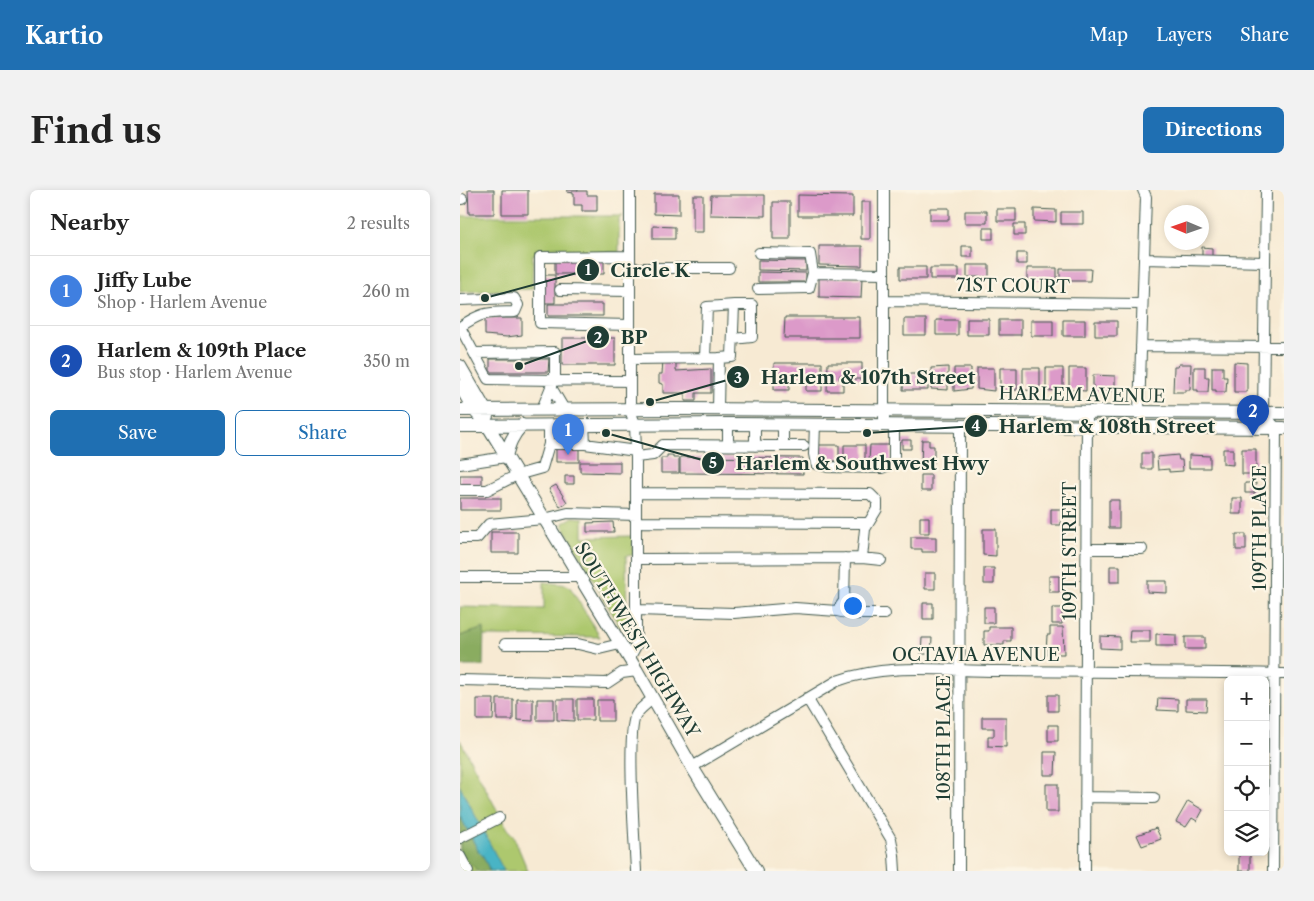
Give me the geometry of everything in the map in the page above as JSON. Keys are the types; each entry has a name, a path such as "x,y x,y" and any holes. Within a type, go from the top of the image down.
{"main road":[{"name":"SOUTHWEST HIGHWAY","path":"460,366 480,411 506,458 756,871"},
{"name":"SOUTHWEST HIGHWAY","path":"460,386 480,411"},
{"name":"HARLEM AVENUE","path":"460,410 884,410 1284,413"},
{"name":"HARLEM AVENUE","path":"460,426 815,424 1280,428"},
{"path":"506,458 509,443 513,435 522,426"}],"street":[{"path":"629,659 636,646 637,610 635,424 630,410 630,190"},
{"path":"815,424 814,454 816,464 828,467 882,468 894,461 889,425 884,410 884,190"},
{"path":"1139,413 1146,197 1143,190"},
{"path":"1266,190 1263,413 1280,428"},
{"path":"758,289 809,288 813,273 810,254 759,254"},
{"path":"630,256 540,256 540,323 630,325"},
{"path":"1144,258 1265,262"},
{"path":"630,268 729,268"},
{"path":"813,273 884,274"},
{"path":"560,290 630,291"},
{"path":"460,300 514,298 518,305 515,312 485,313 476,316 460,327 488,379 553,384 630,381"},
{"name":"71ST COURT","path":"884,301 1142,304"},
{"path":"630,359 732,357 734,305"},
{"path":"705,358 706,306 752,305 752,336 732,339"},
{"path":"1141,346 1284,347"},
{"path":"474,353 555,352 553,384 542,409"},
{"path":"718,410 719,358"},
{"path":"553,384 564,409"},
{"name":"109TH STREET","path":"1085,871 1087,412"},
{"path":"584,424 585,444"},
{"path":"728,424 728,445"},
{"path":"755,424 755,446"},
{"path":"783,424 783,446"},
{"path":"460,490 487,490 517,475 542,468 549,444 549,425"},
{"name":"108TH PLACE","path":"959,871 960,426"},
{"name":"109TH PLACE","path":"1273,871 1279,674 1280,428"},
{"path":"549,444 585,444 636,454 653,455 663,445 804,446"},
{"path":"460,464 506,458"},
{"path":"636,494 870,494 877,501 877,509 865,529 862,558"},
{"path":"460,538 477,538 489,524 544,519 568,513 636,519 868,523"},
{"path":"1086,549 1142,549"},
{"path":"837,611 844,600 845,558"},
{"path":"636,559 862,558 881,560"},
{"path":"460,578 579,577"},
{"path":"637,610 734,613 795,608 851,614 885,614"},
{"path":"505,644 578,644 599,649 620,644"},
{"name":"OCTAVIA AVENUE","path":"692,767 837,681 863,673 907,668 970,671 1279,674"},
{"path":"460,680 607,683 622,673 636,671"},
{"path":"636,871 632,766 633,727 635,716 652,698"},
{"path":"807,698 891,839 895,871"},
{"path":"1085,797 1154,798"},
{"path":"461,837 499,818"},
{"path":"460,856 468,871"}],"green space":[{"path":"460,216 622,216 619,219 619,252 533,254 532,289 460,292"},
{"path":"573,517 583,518 583,537 633,536 633,555 626,556 627,618 634,618 633,625 629,629 620,627 563,526 563,523"},
{"path":"544,582 570,587 600,637 484,636 484,629 460,636 460,607 544,609"},
{"path":"484,628 483,666 460,666 460,636"},
{"path":"460,740 507,829 513,835 528,871 460,871"},
{"path":"460,816 490,871 478,871 469,862 460,864"}],"water":[{"path":"460,786 504,871 490,871 460,816"}],"building":[{"path":"468,190 494,190 494,214 469,214"},
{"path":"502,190 528,190 528,214 502,214"},
{"path":"567,190 587,191 587,195 597,195 597,211 582,211 582,205 574,205 574,193 567,192"},
{"path":"654,194 679,194 679,215 654,214"},
{"path":"693,195 703,195 703,232 693,232"},
{"path":"711,195 765,195 765,216 710,215"},
{"path":"798,195 853,196 853,216 798,216"},
{"path":"773,202 790,202 790,239 773,239"},
{"path":"861,202 870,202 870,239 861,239"},
{"path":"930,208 949,208 949,220 930,220"},
{"path":"997,209 1016,209 1016,221 997,221"},
{"path":"1034,209 1056,210 1056,222 1034,221"},
{"path":"965,211 987,211 987,223 965,223"},
{"path":"1061,212 1083,212 1083,224 1061,224"},
{"path":"1014,224 1025,224 1025,235 1014,235"},
{"path":"653,226 675,227 675,239 653,239"},
{"path":"983,228 993,228 993,239 983,239"},
{"path":"819,246 862,246 862,266 819,265"},
{"path":"962,246 972,246 972,257 962,257"},
{"path":"1212,248 1212,258 1202,258 1202,250"},
{"path":"1017,253 1027,253 1027,264 1017,264"},
{"path":"555,258 604,258 604,274 555,274"},
{"path":"758,260 806,261 806,271 758,270"},
{"path":"967,265 989,265 989,277 967,277"},
{"path":"900,267 926,267 926,279 900,279"},
{"path":"930,268 959,268 959,279 930,279"},
{"path":"1027,268 1057,268 1057,280 1027,280"},
{"path":"1060,269 1091,269 1090,281 1060,281"},
{"path":"758,272 806,273 806,282 758,282"},
{"path":"544,275 555,275 555,303 543,303"},
{"path":"819,278 862,278 861,298 819,297"},
{"path":"548,304 603,304 603,316 548,316"},
{"path":"785,317 860,317 860,338 784,338"},
{"path":"485,318 522,318 522,335 507,337 485,335"},
{"path":"904,319 926,319 926,335 904,335"},
{"path":"967,319 989,319 989,335 967,335"},
{"path":"936,320 958,320 958,335 936,335"},
{"path":"999,320 1021,320 1021,335 999,335"},
{"path":"1031,320 1053,320 1053,336 1031,336"},
{"path":"1063,320 1085,320 1085,336 1063,336"},
{"path":"1095,321 1117,321 1117,336 1095,336"},
{"path":"562,338 615,338 615,365 562,365"},
{"path":"490,359 549,359 548,372 490,372"},
{"path":"663,360 676,360 676,371 711,369 711,393 696,393 696,401 685,401 685,393 663,393 663,384 659,383 659,374 662,374"},
{"path":"1234,362 1247,363 1247,392 1234,392"},
{"path":"774,363 822,363 822,391 806,391 806,378 810,378 810,375 785,374 785,379 789,379 789,390 774,390"},
{"path":"828,363 862,363 862,379 850,379 850,375 840,375 839,379 843,379 843,391 827,391"},
{"path":"1179,364 1191,364 1190,390 1173,392 1174,367 1178,367"},
{"path":"948,367 948,390 931,389 931,368"},
{"path":"1194,367 1205,367 1205,377 1209,377 1208,392 1194,390"},
{"path":"1212,367 1223,367 1223,377 1227,377 1226,392 1212,390"},
{"path":"954,368 971,368 971,389 954,391"},
{"path":"977,368 994,368 994,391 977,389"},
{"path":"1000,368 1017,368 1017,390 1000,391"},
{"path":"1023,368 1040,368 1040,391 1023,390"},
{"path":"1046,368 1063,368 1063,390 1046,391"},
{"path":"1069,368 1086,368 1086,391 1069,390"},
{"path":"904,374 928,374 928,390 903,390"},
{"path":"1093,375 1115,376 1115,391 1093,391"},
{"path":"902,440 911,440 911,449 902,449"},
{"path":"922,440 929,440 929,446 934,446 934,463 921,463"},
{"path":"817,445 839,445 839,461 817,461"},
{"path":"844,445 865,445 865,461 844,461"},
{"path":"870,445 891,445 891,461 869,461"},
{"path":"556,449 579,449 579,462 556,462"},
{"path":"1223,449 1233,449 1233,465 1223,464"},
{"path":"1242,449 1256,449 1256,474 1242,474"},
{"path":"1142,453 1152,453 1152,469 1142,469"},
{"path":"667,455 679,458 679,473 661,473 661,458 667,458"},
{"path":"1178,455 1179,460 1182,460 1183,471 1169,472 1169,469 1158,470 1157,457"},
{"path":"1189,455 1210,456 1210,468 1189,468"},
{"path":"680,457 803,458 803,474 680,473"},
{"path":"580,462 620,462 620,473 580,472"},
{"path":"460,475 482,475 482,485 460,485"},
{"path":"921,475 931,475 931,491 921,491"},
{"path":"565,476 574,476 574,484 565,484"},
{"path":"1245,483 1256,483 1255,493 1245,493"},
{"path":"556,485 567,502 560,507 549,489"},
{"path":"460,498 501,498 501,510 460,510"},
{"path":"1232,498 1242,498 1242,514 1232,514"},
{"path":"1109,500 1119,500 1119,528 1109,528"},
{"path":"1051,509 1061,509 1061,525 1051,525"},
{"path":"920,517 929,517 929,533 920,533"},
{"path":"613,522 614,532 587,532 587,523"},
{"path":"983,529 996,529 996,556 983,555"},
{"path":"491,532 518,532 518,553 491,553"},
{"path":"1236,534 1246,534 1246,550 1236,550"},
{"path":"911,537 936,537 936,552 922,552 922,549 911,549"},
{"path":"1110,566 1120,566 1120,582 1110,582"},
{"path":"984,568 994,568 994,584 984,584"},
{"path":"925,573 935,573 935,589 925,589"},
{"path":"1049,576 1059,576 1059,592 1049,592"},
{"path":"1147,581 1167,581 1167,593 1147,592"},
{"path":"923,603 933,603 933,619 923,619"},
{"path":"984,607 994,607 994,623 984,623"},
{"path":"1052,608 1062,608 1062,624 1052,624"},
{"path":"989,627 1011,627 1011,641 1004,641 1004,645 984,645 984,631 989,631"},
{"path":"1050,627 1063,627 1064,654 1046,654 1047,635 1050,635"},
{"path":"1130,630 1150,630 1150,642 1129,642"},
{"path":"1156,634 1176,635 1176,646 1156,646"},
{"path":"1100,636 1120,637 1120,649 1100,648"},
{"path":"1185,637 1205,637 1205,649 1185,649"},
{"path":"922,638 932,638 931,654 921,654"},
{"path":"1048,695 1058,695 1058,711 1048,711"},
{"path":"1158,698 1178,699 1178,711 1157,710"},
{"path":"477,699 494,699 493,720 477,720"},
{"path":"497,699 513,699 513,720 497,720"},
{"path":"517,699 533,699 533,721 517,720"},
{"path":"537,699 554,699 554,720 537,720"},
{"path":"557,699 574,699 574,721 557,720"},
{"path":"577,699 593,699 593,720 577,720"},
{"path":"1186,699 1207,699 1206,711 1186,710"},
{"path":"597,700 613,700 613,721 597,721"},
{"path":"982,717 1006,717 1006,747 988,746 988,736 994,736 994,728 982,728"},
{"path":"1048,725 1058,725 1058,741 1048,741"},
{"path":"1044,752 1056,752 1055,775 1044,775"},
{"path":"1046,784 1058,784 1058,812 1046,812"},
{"path":"1188,801 1203,810 1197,821 1192,818 1186,827 1176,822"},
{"path":"1156,828 1161,839 1142,846 1137,835"},
{"path":"1239,856 1250,856 1250,871 1239,871"}],"place":[{"name":"Circle K","path":"485,298"},
{"name":"BP","path":"519,366"},
{"name":"Harlem & 107th Street","path":"650,402"},
{"name":"Harlem & Southwest Hwy","path":"606,433"},
{"name":"Harlem & 108th Street","path":"867,433"},
{"name":"Harlem & 109th Place","path":"1253,436"},
{"name":"Jiffy Lube","path":"568,455"}]}
